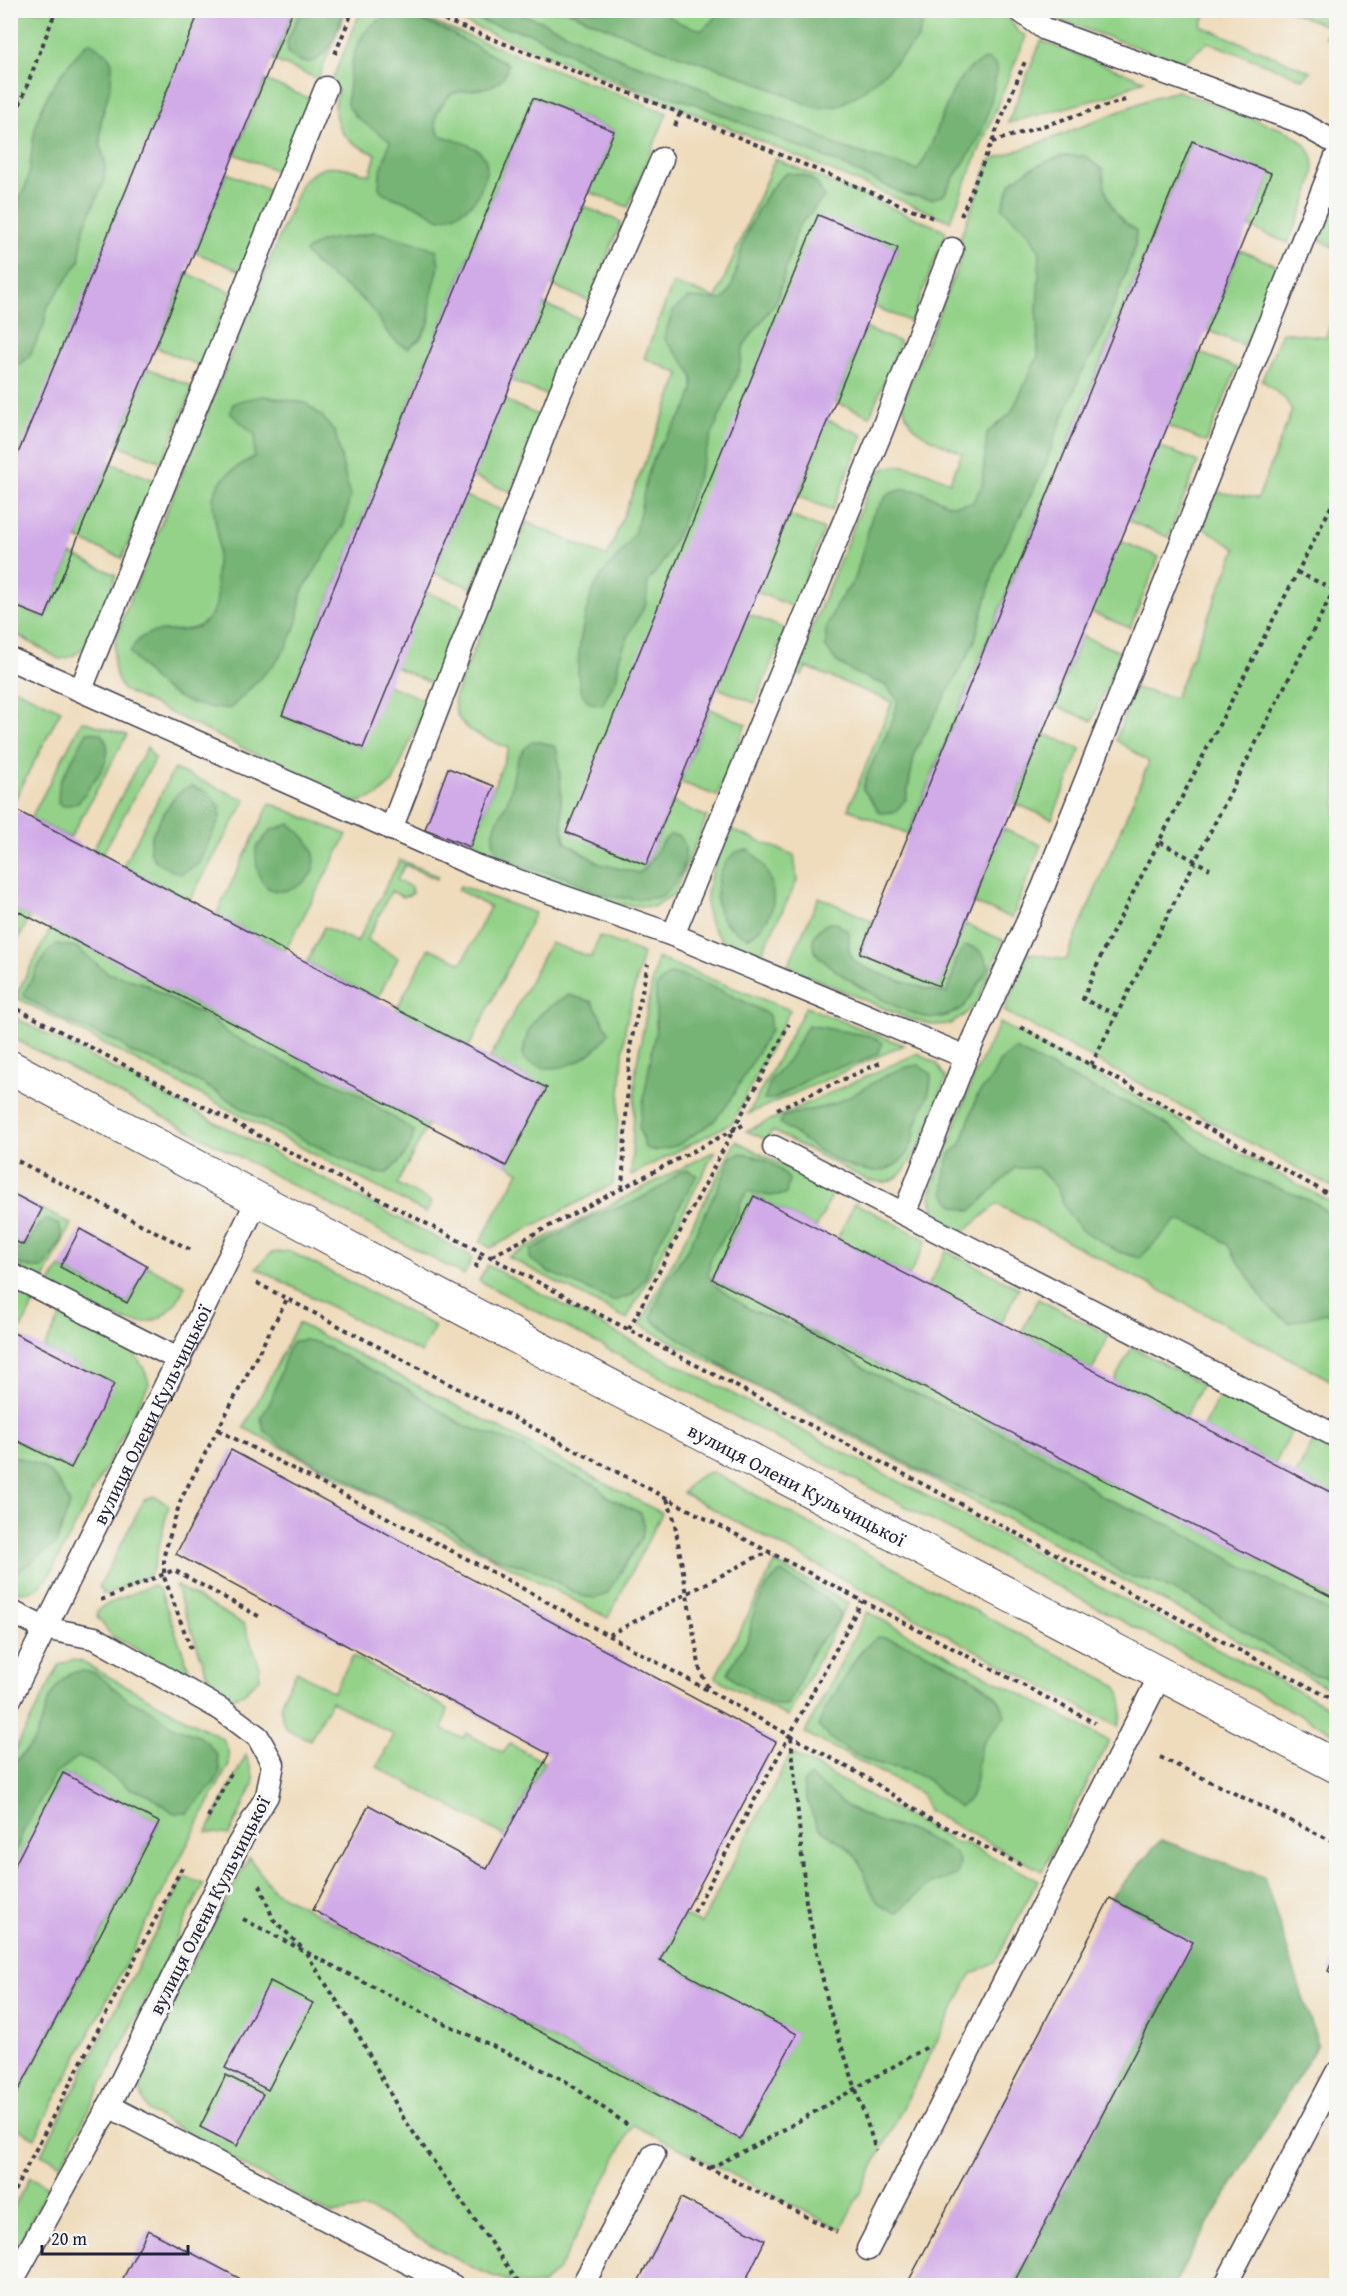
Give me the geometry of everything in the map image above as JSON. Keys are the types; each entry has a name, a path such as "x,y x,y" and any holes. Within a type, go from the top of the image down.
{"street":[{"name":"вулиця Олени Кульчицької","path":"10,1068 1336,1766"}],"lane":[{"path":"1019,10 1045,29 1295,120 1336,143"},
{"path":"81,689 326,88"},
{"path":"904,1214 966,1057 1047,879 1336,157"},
{"path":"391,829 560,393 662,159"},
{"path":"664,932 877,441 954,238"},
{"path":"10,658 478,867 664,932 966,1057"},
{"path":"774,1147 1336,1436"},
{"name":"вулиця Олени Кульчицької","path":"10,1699 258,1199"},
{"path":"10,1274 180,1360"},
{"path":"10,1611 44,1628"},
{"name":"вулиця Олени Кульчицької","path":"10,2285 109,2106 238,1845 267,1796 273,1764 258,1737 222,1710 94,1638 44,1628"},
{"path":"868,2249 1161,1674"},
{"path":"1225,2286 1336,2074"},
{"path":"109,2106 453,2286"},
{"path":"582,2286 656,2149"}],"path":[{"path":"10,130 56,10"},
{"path":"326,88 324,80 353,10"},
{"path":"419,10 680,113 954,238 991,142 1034,41 1045,29"},
{"path":"991,142 1131,98 1172,76"},
{"path":"1117,1015 1083,999 1103,951 1336,497"},
{"path":"1091,1065 1336,589 1297,572"},
{"path":"1160,842 1210,869"},
{"path":"622,1190 630,1047 664,932"},
{"path":"629,1329 736,1128 806,989"},
{"path":"10,1005 1336,1701"},
{"path":"988,1009 1336,1198"},
{"path":"767,1113 929,1041"},
{"path":"491,1257 747,1123"},
{"path":"10,1157 287,1299 1126,1740 1336,1843"},
{"path":"191,1650 164,1572 164,1556 181,1499 287,1299"},
{"path":"218,1430 502,1576 869,1779 926,1817 1054,1881"},
{"path":"666,1498 674,1519 700,1670 710,1692"},
{"path":"609,1635 758,1556 772,1553"},
{"path":"44,1628 164,1572 174,1570 262,1618"},
{"path":"694,1912 862,1601"},
{"path":"207,1819 236,1764 238,1748 222,1710"},
{"path":"790,1736 806,1902 829,2008 856,2087 891,2206"},
{"path":"238,1845 262,1888 273,1919 303,1950 358,2034 404,2119 521,2286"},
{"path":"10,2199 187,1858"},
{"path":"210,1901 425,2014 564,2080 656,2149 710,2168 868,2249"},
{"path":"710,2168 764,2141 934,2043 982,2025"}],"green space":[{"path":"510,10 543,22 626,61 688,81 720,99 804,128 838,146 917,170 932,142 953,91 962,77 973,66 988,59 997,66 996,75 990,106 980,135 944,195 931,199 906,195 829,159 693,103 631,86 532,34 486,23 461,11"},
{"path":"1003,10 1018,32 1026,36 950,221 706,118 435,11"},
{"path":"11,11 200,11 11,473"},
{"path":"293,11 346,11 318,79 273,60"},
{"path":"301,11 343,11 337,32 325,52 309,62 299,61 288,53 287,41"},
{"path":"361,11 403,11 667,113 628,207 589,192 614,131 533,98 282,715 362,748 388,685 427,701 393,782 377,796 356,803 123,690 115,672 114,655 122,619 302,182 319,170 335,166 370,175 376,154 355,144 341,131 335,113 338,90 330,85"},
{"path":"567,11 660,11 680,23 702,30 723,11 926,11 918,39 887,71 859,94 838,106 816,108 736,74 657,48"},
{"path":"1047,11 1207,11 1201,26 1311,72 1303,79 1208,42 1182,63 1050,17"},
{"path":"1290,11 1336,11 1336,42 1325,37 1329,27"},
{"path":"404,14 447,31 508,64 505,74 494,85 451,94 437,113 436,124 440,135 475,148 483,156 487,166 481,190 472,204 458,213 440,219 419,207 384,194 379,188 380,174 390,141 356,117 347,104 353,59 364,33 374,23 387,17"},
{"path":"1041,41 1144,80 1109,96 1008,123"},
{"path":"91,43 107,54 112,63 111,84 101,121 100,146 105,162 104,182 84,227 79,262 48,306 43,328 29,357 11,372 11,208 25,189 35,130 47,98 71,62 85,45"},
{"path":"265,80 310,99 280,172 235,154"},
{"path":"1177,91 1289,132 1305,145 1312,156 1314,165 1306,200 1288,243 1249,227 1271,173 1191,141 908,834 848,809 892,702 806,667 802,676 794,672 875,474 894,466 903,466 922,470 950,482 962,453 933,440 916,429 905,413 903,401 963,253 956,249 990,160 1056,137 1152,98"},
{"path":"1061,156 1085,156 1103,170 1105,189 1111,205 1121,219 1136,230 1135,247 1102,338 1082,372 1055,436 1046,464 996,564 974,643 915,752 906,799 895,812 880,813 863,789 866,777 891,723 898,700 885,685 855,673 837,662 826,648 826,629 837,603 855,579 872,516 888,494 904,489 920,491 950,505 972,503 982,486 987,433 1011,413 1038,356 1037,311 1040,252 1028,232 1002,208 1011,182 1032,168"},
{"path":"775,159 946,231 911,322 874,306 898,248 818,216 646,865 672,802 707,817 674,894 653,907 617,904 469,850 509,748 480,736 463,724 455,707 455,696 526,522 607,557 680,374 644,358 673,283 716,298"},
{"path":"227,173 273,192 241,271 194,252"},
{"path":"787,173 810,178 818,185 824,197 798,227 777,300 744,345 738,373 711,437 681,526 664,560 648,582 646,604 631,630 619,659 617,677 602,705 590,703 581,690 578,663 582,630 590,599 601,576 623,551 634,533 653,460 663,441 686,409 692,392 692,376 686,364 664,337 673,311 688,298 723,300 733,282 742,248 754,217 766,196"},
{"path":"1336,196 1336,249 1319,239"},
{"path":"583,206 621,222 589,301 551,285"},
{"path":"374,232 417,243 437,251 439,266 431,298 429,324 420,339 408,348 388,334 373,311 360,297 319,267 305,252 321,242"},
{"path":"1240,250 1278,266 1245,346 1207,330"},
{"path":"186,273 231,292 201,366 155,347"},
{"path":"543,304 580,319 549,396 512,381"},
{"path":"1336,310 1336,1189 1004,1011 1028,953 1066,960 1149,762 1116,740 1134,688 1175,698 1236,549 1203,527 1216,492 1258,498 1292,410 1286,400 1262,380 1282,332 1326,337"},
{"path":"865,328 900,342 870,416 835,402"},
{"path":"1198,352 1237,368 1206,442 1167,426"},
{"path":"147,368 193,387 162,462 116,444"},
{"path":"264,396 305,403 322,416 335,432 350,496 344,524 301,593 297,624 278,660 231,708 200,706 173,695 150,676 130,652 139,640 149,633 196,627 206,620 215,607 218,543 213,506 214,494 228,475 254,457 255,435 230,413 233,404"},
{"path":"504,400 542,417 511,492 473,477"},
{"path":"827,420 863,435 832,510 797,496"},
{"path":"1159,446 1198,462 1168,537 1129,521"},
{"path":"108,462 154,480 122,558 77,539"},
{"path":"465,496 504,511 472,588 434,573"},
{"path":"788,515 824,530 794,607 757,592"},
{"path":"1120,541 1159,557 1130,628 1091,612"},
{"path":"71,554 116,575 103,613 90,639 72,656 59,659 11,631 10,604 45,618"},
{"path":"426,592 465,607 433,684 395,667"},
{"path":"748,614 785,629 755,703 718,688"},
{"path":"1082,636 1120,652 1092,721 1054,705"},
{"path":"11,687 61,710 11,807"},
{"path":"710,709 746,724 717,796 680,782"},
{"path":"82,721 127,735 70,838 31,818"},
{"path":"87,732 100,733 108,750 106,760 78,803 63,806 58,803 59,784"},
{"path":"1042,733 1081,749 1052,819 1014,803"},
{"path":"533,741 556,747 560,770 565,842 600,864 639,873 665,839 670,835 679,836 685,848 682,870 666,893 657,897 639,899 601,894 571,879 522,866 502,856 493,840 494,830 507,802 520,755"},
{"path":"147,747 155,759 102,855 93,850"},
{"path":"174,769 246,800 189,901 123,866"},
{"path":"192,786 209,793 220,807 220,818 198,864 181,874 168,869 153,857 150,843 157,824 178,793"},
{"path":"270,803 347,835 285,951 216,915"},
{"path":"290,824 307,840 314,856 313,869 307,880 296,887 284,891 273,890 264,884 259,876 256,848 271,830"},
{"path":"729,829 794,855 797,881 760,956 737,949 725,942 714,930 708,917 708,887"},
{"path":"1003,829 1041,845 1012,918 973,903"},
{"path":"749,850 766,871 773,895 768,918 748,938 724,922 719,911 717,893 721,874 729,858 736,852"},
{"path":"400,860 438,876 437,879 405,865 397,880 411,887 412,894 403,897 391,891 367,940 398,958 377,999 307,962 324,927 357,942"},
{"path":"460,886 535,913 469,1047 396,1010 429,948 462,963 490,907 458,890"},
{"path":"819,897 872,921 860,953 939,985 965,924 1003,940 977,1003 962,1017 950,1024 934,1025 907,1018 787,967"},
{"path":"11,907 30,917 11,954"},
{"path":"835,922 849,932 850,953 859,964 912,985 946,993 953,977 955,961 964,946 974,947 980,951 989,967 961,1009 941,1017 922,1016 872,994 839,973 817,954 813,943 816,933 829,923"},
{"path":"51,928 428,1125 397,1184 432,1202 426,1213 15,997"},
{"path":"599,936 643,953 625,1028 613,1184 491,1248 480,1242 519,1172 507,1164 547,1088 490,1058 550,943 591,957"},
{"path":"57,944 76,947 108,973 143,983 187,1008 209,1015 227,1033 275,1058 352,1090 414,1131 408,1149 387,1173 375,1173 248,1112 203,1084 150,1059 131,1053 120,1043 65,1020 25,997 24,992 42,960"},
{"path":"657,958 790,1010 732,1123 631,1175 636,1067"},
{"path":"669,974 706,984 769,1015 771,1029 728,1104 713,1122 678,1145 656,1151 645,1148 639,1126 656,1028 656,987"},
{"path":"569,995 592,1002 609,1032 593,1051 571,1064 546,1068 534,1065 523,1058 524,1046 531,1027 550,1006"},
{"path":"806,1007 904,1045 748,1114"},
{"path":"10,1015 473,1257 464,1275 11,1037"},
{"path":"1000,1023 1336,1205 1336,1383 997,1204 964,1232 939,1218 933,1207 931,1191 974,1075"},
{"path":"808,1025 870,1036 883,1043 878,1053 859,1062 820,1072 777,1098 764,1100 771,1079 788,1060"},
{"path":"1015,1049 1107,1095 1143,1109 1189,1139 1205,1155 1246,1175 1316,1203 1336,1221 1336,1319 1326,1313 1289,1323 1267,1305 1227,1244 1205,1229 1177,1220 1140,1258 1119,1252 1081,1230 1068,1213 1056,1187 1038,1168 1015,1168 971,1211 954,1206 944,1193 945,1170 950,1154 961,1144 977,1096 993,1076 999,1062"},
{"path":"918,1053 937,1064 946,1079 917,1150 901,1174 892,1180 869,1181 773,1131 765,1139 746,1131"},
{"path":"919,1065 931,1074 931,1081 912,1144 900,1162 884,1170 867,1170 848,1165 811,1145 780,1123 782,1117 844,1100 886,1076"},
{"path":"736,1141 834,1192 816,1228 754,1196 712,1279 1336,1599 1336,1692 640,1325"},
{"path":"715,1151 627,1319 508,1257"},
{"path":"742,1153 756,1156 784,1173 789,1179 786,1194 769,1196 748,1191 741,1201 737,1217 711,1257 708,1274 714,1285 751,1310 814,1334 870,1372 1008,1436 1064,1467 1103,1497 1176,1528 1263,1578 1334,1614 1336,1616 1336,1682 1309,1673 1200,1603 1158,1583 1124,1575 1078,1541 999,1503 935,1478 789,1400 757,1387 658,1325 651,1317 666,1281 687,1250 725,1173 730,1157"},
{"path":"688,1170 697,1175 653,1253 646,1277 632,1295 613,1301 549,1272 530,1259 531,1250 591,1217 632,1203 663,1186 680,1172"},
{"path":"855,1203 927,1240 909,1276 837,1239"},
{"path":"42,1209 71,1224 43,1281 11,1264 10,1239 23,1245"},
{"path":"46,1219 59,1225 63,1238 44,1268 31,1268 11,1262 11,1245 18,1250"},
{"path":"289,1251 435,1326 421,1353 256,1268 271,1253"},
{"path":"946,1251 1019,1288 1001,1323 928,1286"},
{"path":"487,1265 1336,1711 1336,1734 479,1281"},
{"path":"147,1266 185,1285 173,1307 159,1318 142,1322 124,1320 105,1314 49,1285 60,1267 127,1303"},
{"path":"11,1288 35,1301 18,1335 11,1331"},
{"path":"1038,1299 1109,1335 1092,1370 1021,1333"},
{"path":"62,1314 103,1332 127,1347 137,1357 149,1384 49,1576 33,1591 11,1590 10,1437 71,1468 113,1384 44,1348"},
{"path":"298,1323 662,1513 608,1618 244,1428"},
{"path":"305,1340 319,1343 406,1388 463,1425 520,1445 543,1462 594,1484 608,1497 641,1513 644,1524 642,1538 607,1594 595,1598 581,1596 537,1571 492,1556 444,1525 405,1509 358,1485 333,1469 315,1464 283,1446 264,1430 261,1418 272,1398 288,1349 294,1341"},
{"path":"1132,1347 1202,1384 1185,1418 1114,1381"},
{"path":"1221,1393 1292,1430 1275,1464 1203,1427"},
{"path":"1313,1442 1336,1454 1336,1495 1296,1475"},
{"path":"11,1456 32,1462 48,1471 60,1484 70,1504 56,1544 14,1574 10,1574"},
{"path":"712,1472 1114,1684 1122,1699 1118,1727 683,1493 695,1479"},
{"path":"153,1496 169,1505 150,1575 108,1594 103,1594 99,1587 144,1500"},
{"path":"775,1563 848,1603 788,1717 715,1678"},
{"path":"782,1572 821,1595 840,1613 836,1623 811,1655 787,1705 773,1705 735,1681 728,1673 749,1636 753,1616 763,1594 772,1580"},
{"path":"152,1585 160,1590 193,1680 112,1636 97,1617 97,1611 103,1606"},
{"path":"175,1585 244,1624 258,1662 260,1678 243,1694 232,1698 213,1690"},
{"path":"867,1612 1109,1741 1042,1871 928,1811 922,1794 805,1733"},
{"path":"878,1637 907,1645 942,1660 975,1680 1000,1702 1005,1716 981,1747 974,1788 971,1796 959,1807 920,1775 854,1754 831,1739 818,1726 828,1704 856,1658"},
{"path":"353,1656 448,1709 443,1730 463,1738 466,1733 503,1753 510,1744 544,1762 505,1836 377,1767 394,1735 331,1701 310,1740 286,1729 281,1713 282,1699 297,1671 333,1692"},
{"path":"72,1660 80,1661 223,1739 228,1751 229,1764 35,2138 11,2125 11,2107 159,1822 63,1773 11,1874 11,1758 59,1665"},
{"path":"82,1671 95,1673 130,1701 148,1708 174,1727 207,1742 217,1755 220,1773 213,1785 187,1813 174,1813 149,1795 129,1788 93,1763 78,1757 54,1775 24,1830 11,1862 11,1769 32,1744 49,1700 60,1682 70,1673"},
{"path":"791,1753 954,1842 967,1844 1038,1880 995,1962 971,1974 841,2229 633,2125 559,2269 541,2285 524,2284 507,2281 471,2266 368,2209 328,2213 148,2111 140,2090 138,2074 155,2030 249,1858 274,1891 740,2139 796,2034 660,1960 683,1915 701,1924"},
{"path":"246,1755 254,1778 253,1785 229,1835 207,1832"},
{"path":"810,1776 849,1808 877,1821 913,1831 955,1853 960,1863 957,1875 928,1885 897,1913 880,1904 875,1899 855,1855 822,1830 816,1822 807,1801 803,1783"},
{"path":"1161,1840 1264,1877 1318,2044 1192,2251 1174,2285 1012,2286 1192,1943 1110,1898"},
{"path":"184,1877 204,1884 61,2164 41,2154"},
{"path":"30,2177 48,2187 11,2259 11,2212"}],"building":[{"path":"200,10 293,10 45,618 10,604 10,473"},
{"path":"533,98 614,131 363,748 282,715"},
{"path":"1192,141 1271,173 939,986 860,953"},
{"path":"818,215 898,248 646,865 566,832"},
{"path":"448,768 494,786 470,847 425,829"},
{"path":"10,807 547,1088 506,1166 10,907"},
{"path":"10,1192 42,1209 23,1245 10,1239"},
{"path":"754,1196 1336,1495 1336,1599 712,1279"},
{"path":"80,1229 147,1266 127,1303 60,1267"},
{"path":"10,1331 114,1384 71,1468 10,1437"},
{"path":"231,1450 776,1742 660,1960 797,2034 740,2139 313,1910 369,1805 487,1869 549,1754 176,1554"},
{"path":"63,1773 159,1822 10,2107 10,1874"},
{"path":"1110,1898 1193,1942 1012,2286 906,2286"},
{"path":"1336,1953 1336,1975 1328,1971"},
{"path":"270,1981 313,2003 268,2090 225,2068"},
{"path":"226,2075 263,2094 237,2146 200,2127"},
{"path":"681,2198 765,2240 743,2286 636,2286"},
{"path":"148,2230 239,2278 235,2286 119,2286"}]}
